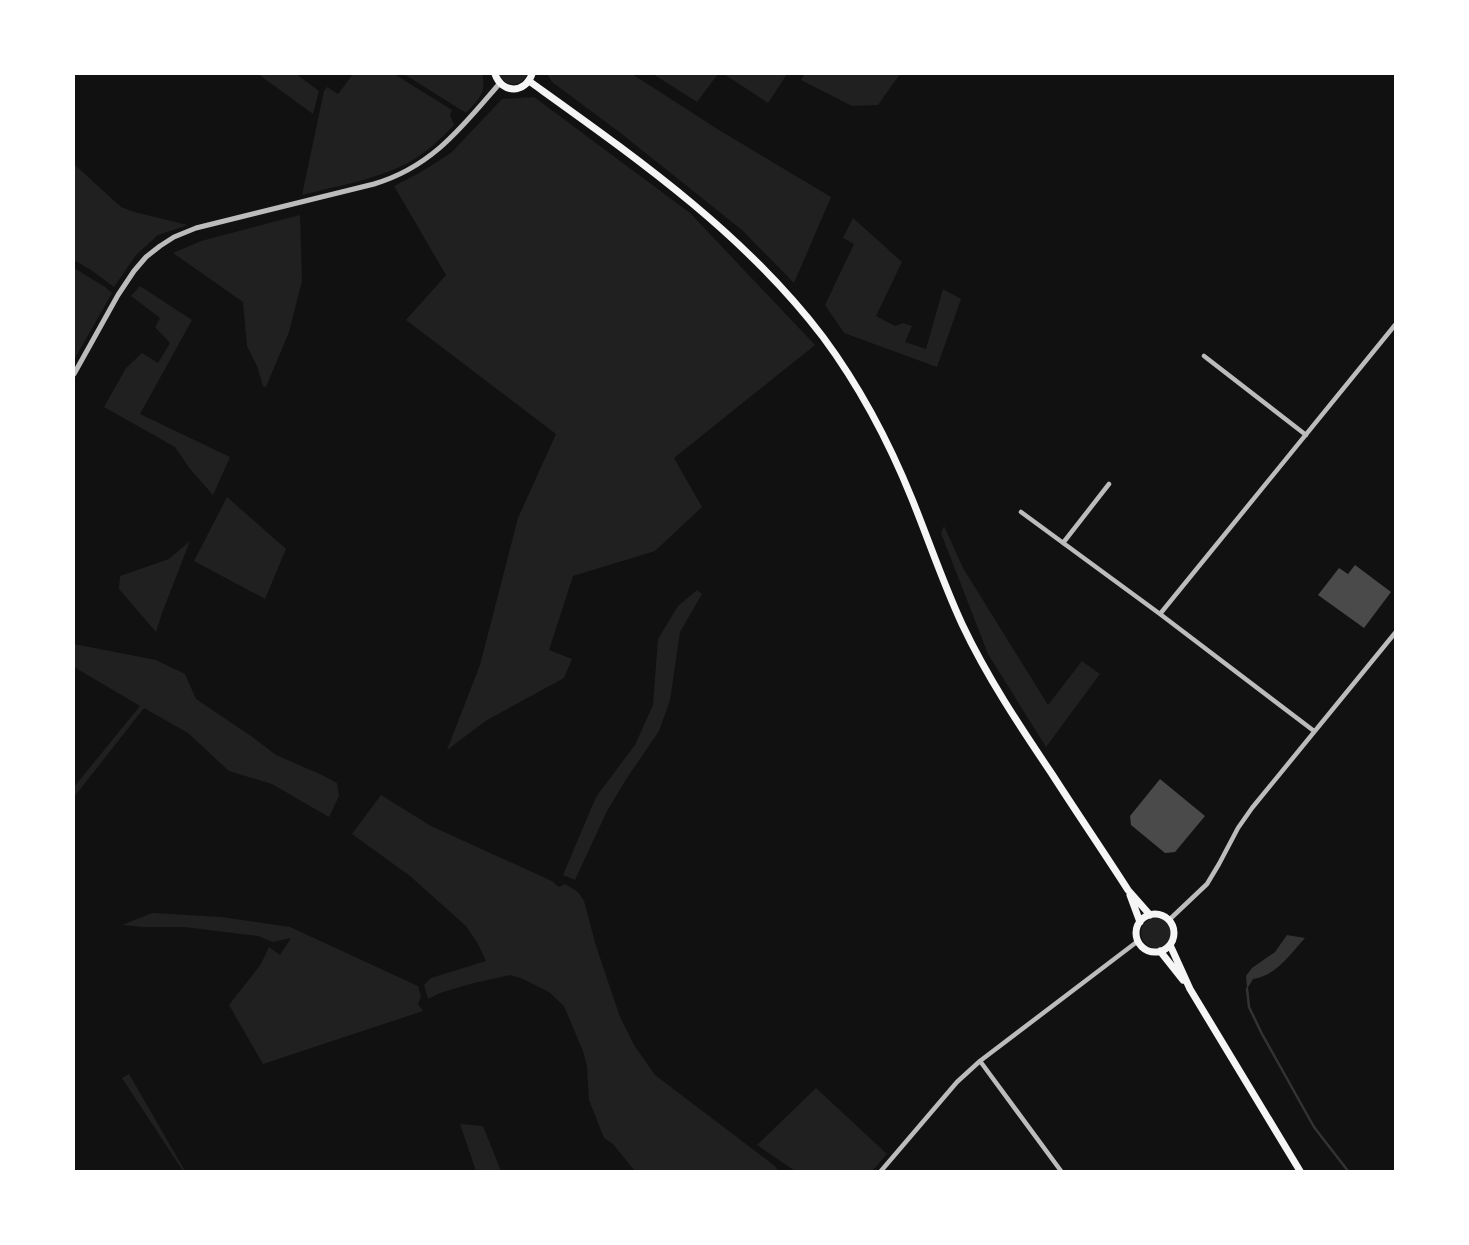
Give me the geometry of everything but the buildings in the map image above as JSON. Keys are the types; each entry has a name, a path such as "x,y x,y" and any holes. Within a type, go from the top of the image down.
{"main road":[{"path":"495,74 500,83 508,88 522,87 531,77 693,204 765,269 795,302 824,339 850,377 888,445 959,617 988,675 1128,890 1150,915"},
{"path":"1128,890 1140,922"},
{"path":"1150,915 1162,915 1169,920 1174,932 1170,945 1160,951 1146,950 1138,941 1137,929 1140,922 1150,915"},
{"path":"1170,945 1190,989 1300,1171"},
{"path":"1160,951 1190,989"}],"street":[{"path":"74,374 130,277 146,257 160,246 174,237 196,228 374,184 411,170 447,143 500,83"},
{"path":"1160,614 1395,325"},
{"path":"1204,356 1306,435"},
{"path":"1063,543 1109,484"},
{"path":"1021,512 1160,614 1314,731"},
{"path":"1169,920 1206,884 1223,859 1238,828 1252,808 1395,632"},
{"path":"881,1171 957,1082 980,1061 1138,941"},
{"path":"980,1061 1061,1171"}],"shaded area":[{"path":"258,74 296,74 319,91 313,114"},
{"path":"353,74 394,74 452,110 450,115 454,125 419,156 394,170 302,195 324,91 327,87 338,94"},
{"path":"404,74 482,74 483,86 478,100 466,113"},
{"path":"499,74 528,74 522,81 509,84"},
{"path":"547,74 632,74 719,130 831,197 794,283 742,230 618,131 552,82"},
{"path":"653,74 718,74 697,102"},
{"path":"724,74 787,74 768,103"},
{"path":"805,74 900,74 878,105 852,106 801,80"},
{"path":"534,97 690,213 815,345 674,458 702,507 655,551 573,576 549,650 572,659 564,678 487,720 447,750 480,665 518,518 556,434 406,320 446,275 394,186 451,153 502,99"},
{"path":"74,164 121,207 188,225 158,235 136,255 114,287 74,260"},
{"path":"300,215 302,281 289,332 266,387 263,386 257,366 247,346 243,302 173,253 201,241"},
{"path":"853,218 902,262 876,316 895,326 903,323 912,326 905,342 926,349 943,289 961,299 937,367 844,333 825,305 854,244 843,238"},
{"path":"74,268 112,293 74,360"},
{"path":"140,286 192,320 140,414 230,457 213,495 190,469 175,447 104,407 126,368 142,353 158,363 170,343 155,327 160,318 131,296"},
{"path":"227,497 286,549 265,599 194,561"},
{"path":"944,526 963,568 1048,705 1082,661 1100,674 1046,747 988,654 941,533"},
{"path":"190,541 156,632 119,589 120,576 169,559"},
{"path":"697,590 702,594 680,632 670,700 659,731 607,811 575,880 563,875 596,797 635,745 653,705 658,639 678,606"},
{"path":"74,644 156,660 185,674 196,699 276,755 337,783 339,796 329,817 272,784 229,771 188,733 144,708 74,797 74,787 140,706 74,667"},
{"path":"381,795 431,826 552,881 559,887 565,884 578,892 584,901 596,946 620,1017 634,1045 655,1075 775,1166 778,1171 635,1171 612,1143 604,1138 589,1100 587,1066 583,1051 564,1006 549,992 523,979 510,975 470,984 440,993 428,999 424,985 431,978 486,961 466,926 410,876 352,834"},
{"path":"152,913 221,917 290,927 418,986 421,996 418,1004 423,1011 263,1064 229,1005 261,964 269,947 280,955 291,938 273,942 258,936 184,927 122,925"},
{"path":"1156,918 1167,922 1171,933 1167,944 1156,948 1145,944 1141,933 1145,922"},
{"path":"1287,935 1305,938 1276,969 1269,974 1253,979 1247,989 1246,976 1252,968 1275,952"},
{"path":"129,1074 185,1171 183,1171 122,1078"},
{"path":"816,1088 887,1154 872,1171 795,1171 757,1145"},
{"path":"460,1124 483,1126 501,1171 476,1171"}],"waterway":[{"path":"1247,989 1249,1007 1262,1034 1314,1127 1348,1171"}]}
